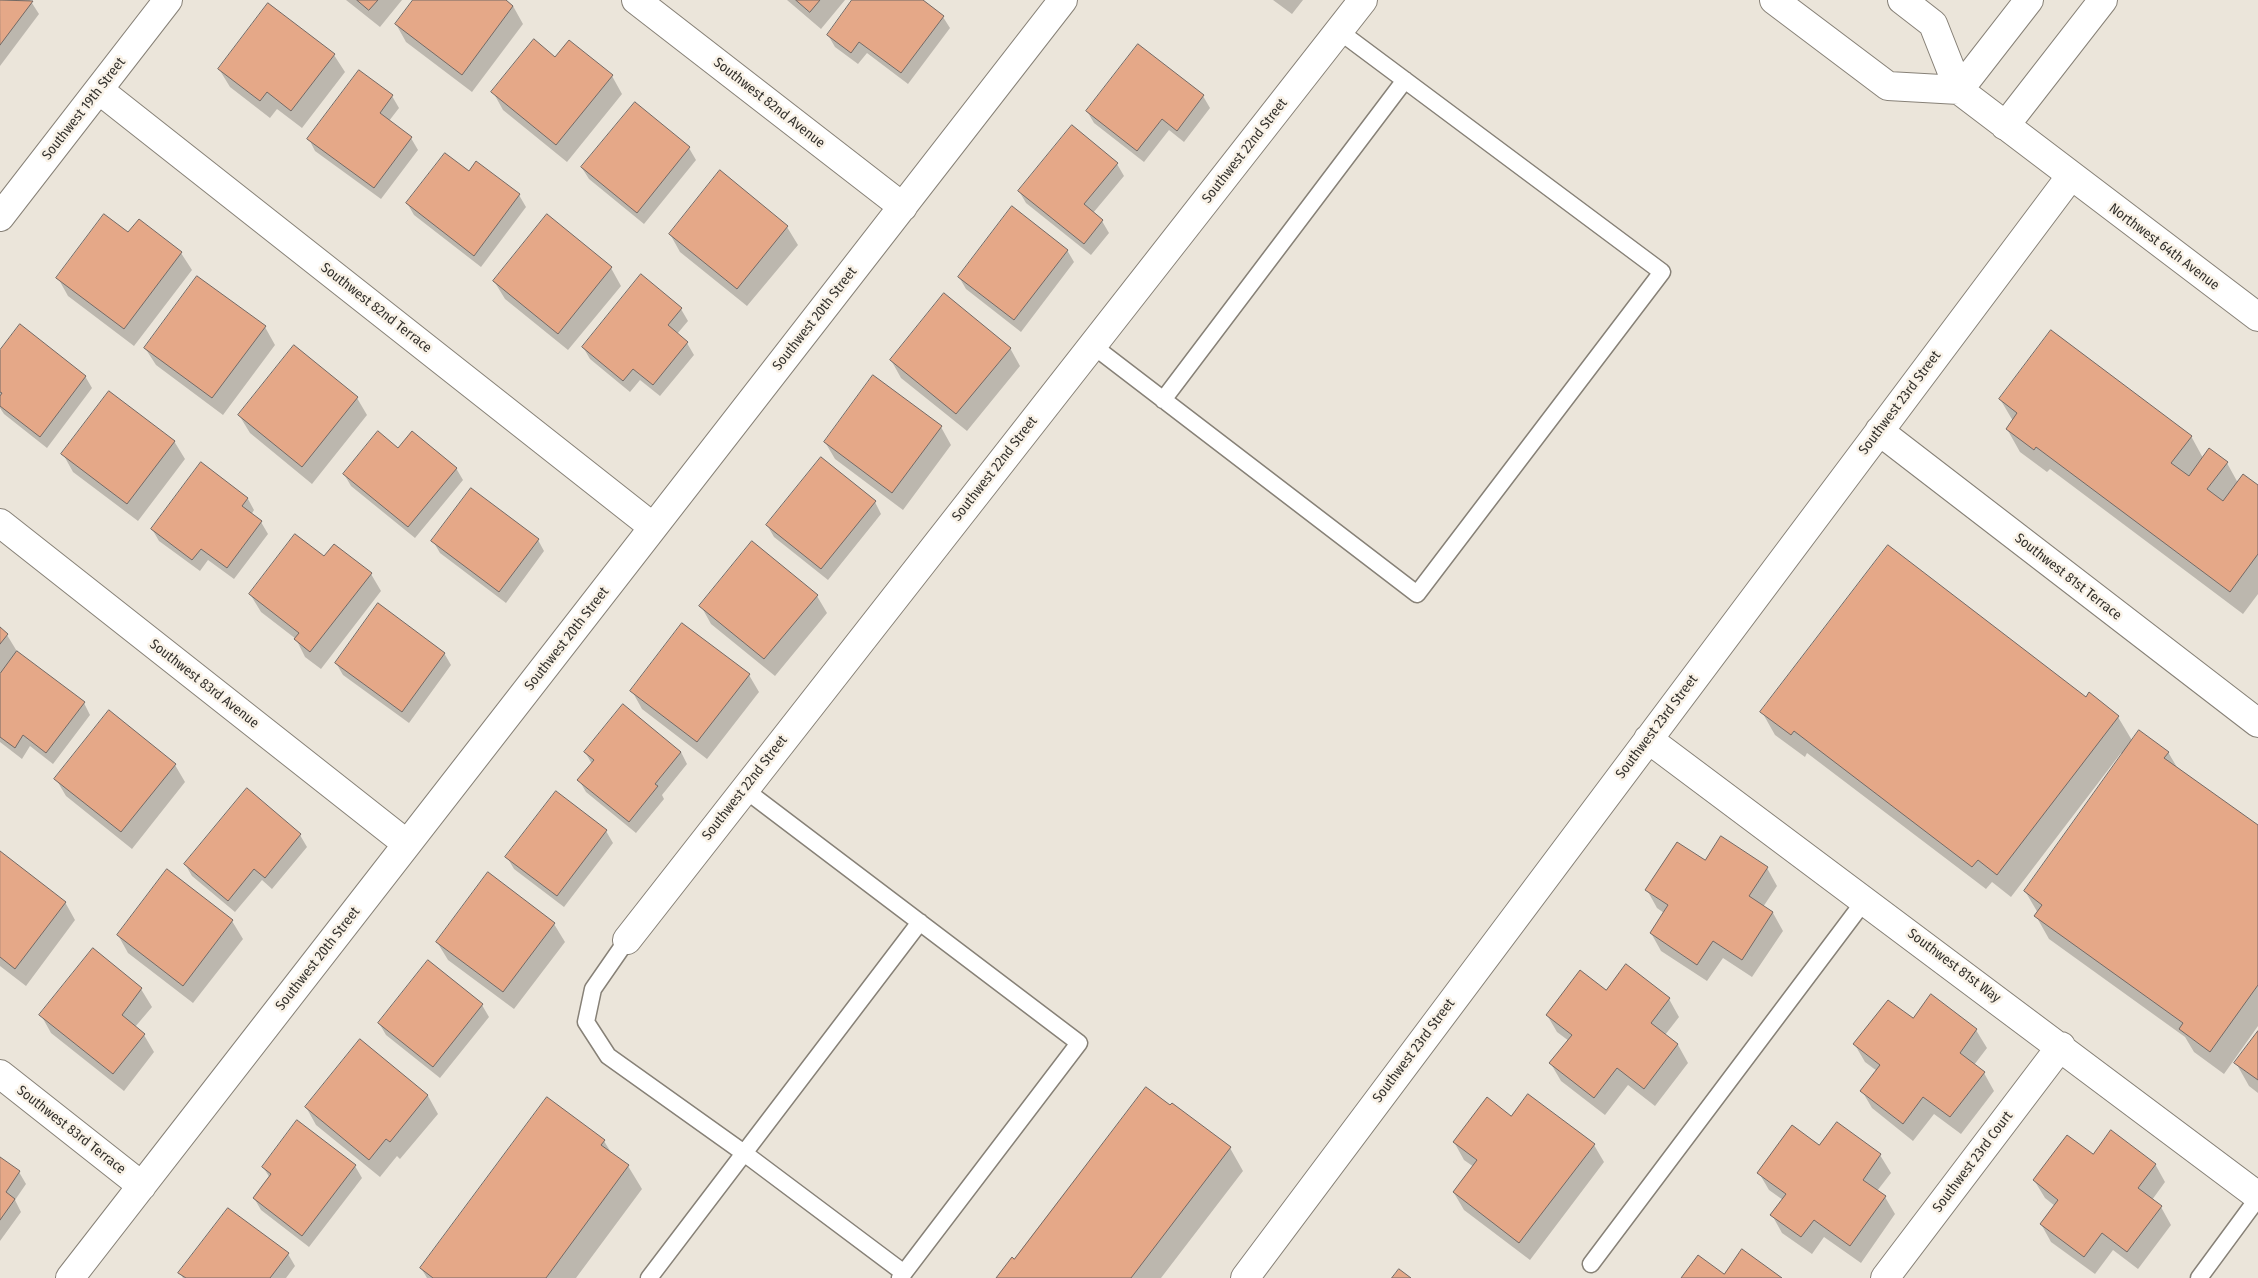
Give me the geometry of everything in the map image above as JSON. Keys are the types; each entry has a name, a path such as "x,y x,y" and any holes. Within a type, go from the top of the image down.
{"street":[{"name":"Southwest 19th Street","path":"0,217 168,0"},
{"name":"Southwest 82nd Avenue","path":"636,0 903,207"},
{"name":"Southwest 20th Street","path":"70,1278 1063,0"},
{"name":"Southwest 22nd Street","path":"628,940 744,789 1363,0"},
{"path":"1774,0 1888,86 1959,90"},
{"path":"1902,0 1933,24 1959,90"},
{"path":"1959,90 2029,0"},
{"path":"2005,126 2103,0"},
{"name":"Southwest 82nd Terrace","path":"99,90 653,527"},
{"name":"Northwest 64th Avenue","path":"1959,90 2070,177 2258,317"},
{"name":"Southwest 23rd Street","path":"1245,1278 2070,177"},
{"name":"Southwest 81st Terrace","path":"1879,431 2258,723"},
{"name":"Southwest 83rd Avenue","path":"0,523 407,844"},
{"name":"Southwest 81st Way","path":"1648,739 2061,1046 2258,1197"},
{"name":"Southwest 23rd Court","path":"1885,1278 2061,1046"},
{"name":"Southwest 83rd Terrace","path":"0,1074 142,1186"}],"lane":[{"path":"1092,345 1417,594 1662,272 1339,31"},
{"path":"1163,400 1405,80"},
{"path":"628,940 592,989 586,1022 608,1056 744,1153 902,1275 1079,1043 744,789"},
{"path":"1591,1264 1865,900"},
{"path":"649,1278 920,922"},
{"path":"2199,1278 2258,1197"}],"building":[{"path":"0,0 33,1 0,45"},
{"path":"357,0 378,0 369,10"},
{"path":"413,0 506,0 513,6 462,75 395,24"},
{"path":"796,0 820,0 810,12"},
{"path":"852,0 923,0 944,16 901,73 859,42 851,53 827,35"},
{"path":"268,3 335,54 291,111 267,92 260,101 218,69"},
{"path":"534,39 555,57 569,40 613,75 556,145 491,92"},
{"path":"1138,44 1204,95 1177,131 1162,119 1137,151 1086,111"},
{"path":"359,70 393,95 380,113 412,137 374,188 307,139"},
{"path":"635,102 690,147 637,213 581,167"},
{"path":"1072,125 1118,163 1084,204 1103,220 1084,244 1018,191"},
{"path":"445,153 469,171 476,161 520,194 474,256 406,203"},
{"path":"720,170 788,226 737,289 669,234"},
{"path":"1012,206 1068,250 1014,320 958,277"},
{"path":"104,214 128,232 139,219 182,252 124,329 56,278"},
{"path":"547,214 612,267 558,334 493,281"},
{"path":"641,274 682,308 668,325 688,342 653,385 633,369 623,381 582,347"},
{"path":"197,276 266,326 212,398 144,348"},
{"path":"944,293 1011,348 956,414 890,360"},
{"path":"20,324 86,376 40,437 0,406 0,396 2,393 0,392 0,350"},
{"path":"2051,330 2192,436 2171,463 2189,476 2209,448 2228,462 2207,489 2223,501 2243,474 2258,485 2258,554 2230,592 2036,447 2034,450 2006,429 2017,413 1999,399"},
{"path":"294,345 358,397 302,467 238,415"},
{"path":"873,375 942,426 892,493 824,442"},
{"path":"109,391 175,441 127,504 61,454"},
{"path":"378,431 398,448 412,431 457,468 408,527 343,474"},
{"path":"821,457 876,501 821,569 766,525"},
{"path":"201,462 248,498 242,506 262,521 227,568 201,549 192,560 151,529"},
{"path":"471,488 539,539 499,592 431,541"},
{"path":"295,534 324,556 334,544 372,573 310,652 294,639 299,633 249,594"},
{"path":"752,541 818,595 764,659 699,606"},
{"path":"1888,545 2086,697 2089,692 2119,716 1997,875 1978,860 1972,867 1794,731 1791,735 1760,712"},
{"path":"378,603 445,653 402,712 335,663"},
{"path":"682,623 750,674 697,742 630,691"},
{"path":"0,627 8,634 0,644"},
{"path":"17,651 85,702 46,753 23,735 15,748 0,737 0,674"},
{"path":"623,704 681,752 655,784 658,786 629,822 577,780 594,760 584,752"},
{"path":"109,710 176,764 121,832 54,779"},
{"path":"2139,730 2169,752 2164,758 2258,825 2258,985 2210,1052 2179,1029 2183,1023 2034,916 2042,905 2024,891"},
{"path":"247,788 301,834 265,878 254,869 228,901 184,864"},
{"path":"556,791 607,830 557,896 505,857"},
{"path":"1721,836 1768,867 1749,896 1773,912 1742,960 1713,941 1697,965 1650,933 1668,905 1645,890 1677,842 1705,860"},
{"path":"0,851 66,902 15,969 0,957"},
{"path":"167,869 233,920 183,986 117,935"},
{"path":"488,872 555,923 503,992 436,942"},
{"path":"93,948 142,988 122,1015 145,1034 113,1074 39,1015"},
{"path":"428,960 483,1004 433,1067 378,1023"},
{"path":"1626,964 1670,998 1651,1023 1678,1044 1644,1089 1617,1068 1594,1098 1549,1063 1572,1035 1546,1015 1580,970 1606,990"},
{"path":"1931,994 1977,1029 1960,1053 1985,1072 1950,1117 1923,1097 1903,1124 1860,1091 1880,1065 1853,1044 1888,1000 1913,1018"},
{"path":"2258,1031 2258,1080 2234,1063"},
{"path":"360,1039 428,1095 390,1142 386,1139 369,1160 305,1107"},
{"path":"1146,1087 1170,1105 1172,1103 1231,1147 1131,1278 996,1278 1012,1257 1014,1259"},
{"path":"1528,1094 1595,1144 1519,1243 1453,1192 1477,1160 1453,1142 1487,1097 1511,1116"},
{"path":"547,1097 605,1140 601,1145 629,1165 546,1278 433,1278 420,1268"},
{"path":"297,1120 356,1165 302,1236 253,1198 271,1174 262,1167"},
{"path":"1837,1122 1881,1154 1863,1180 1886,1196 1850,1246 1814,1220 1801,1237 1770,1215 1786,1194 1757,1173 1792,1125 1819,1145"},
{"path":"2111,1130 2156,1164 2138,1188 2162,1206 2127,1252 2102,1233 2084,1257 2040,1224 2058,1200 2033,1180 2067,1135 2093,1154"},
{"path":"0,1157 20,1171 6,1192 15,1199 0,1220"},
{"path":"228,1208 289,1253 270,1278 186,1278 178,1273"},
{"path":"1742,1249 1782,1278 1681,1278 1698,1255 1724,1274"},
{"path":"1399,1269 1411,1278 1392,1278"}]}
